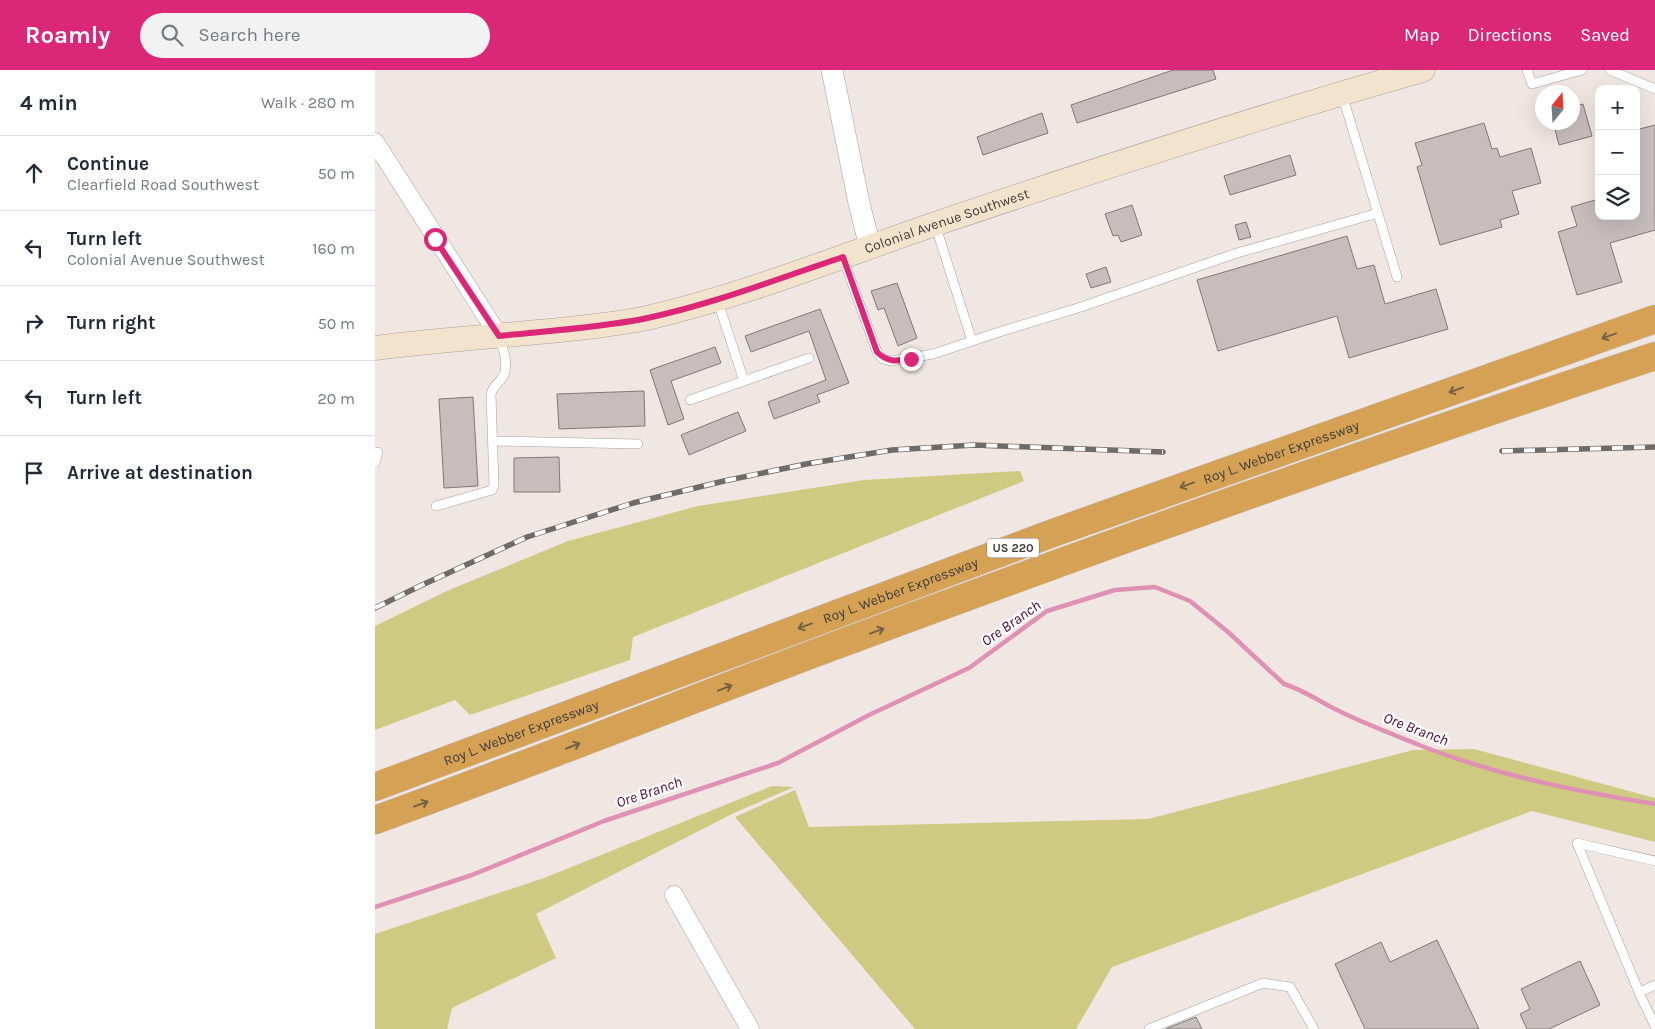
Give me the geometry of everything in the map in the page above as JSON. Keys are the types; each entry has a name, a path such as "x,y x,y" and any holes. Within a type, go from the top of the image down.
{"highway":[{"name":"Roy L. Webber Expressway","path":"375,787 1053,533 1655,319"},
{"name":"US 220","path":"375,820 810,655 1100,548 1655,356"}],"main road":[{"name":"Colonial Avenue Southwest","path":"375,348 426,341 600,326 635,320 717,299 935,224 1423,70"}],"street":[{"path":"832,70 859,203 870,247"},
{"path":"375,142 499,336"},
{"path":"674,895 750,1029"}],"lane":[{"path":"1527,70 1532,84 1554,74 1582,70"},
{"path":"1610,70 1630,74 1655,89"},
{"path":"1342,94 1397,277"},
{"path":"843,257 877,352 891,362 933,354 1081,307 1237,253 1378,212"},
{"path":"935,224 972,341"},
{"path":"717,299 743,381"},
{"path":"436,506 492,490 494,485 491,390 505,372 505,356 499,336"},
{"path":"690,400 809,358"},
{"path":"493,441 638,444"},
{"path":"375,464 378,452"},
{"path":"1655,861 1577,843 1655,1026"},
{"path":"1149,1029 1263,982 1290,987 1314,1029"},
{"path":"1640,992 1655,985"}],"shaded area":[{"path":"1020,471 1024,481 633,637 630,660 470,715 455,700 375,730 375,626 449,590 568,541 698,506 864,480"},
{"path":"1474,749 1655,798 1655,842 1532,811 1112,967 1076,1029 915,1029 735,817 795,790 809,827 1148,819 1413,750"},
{"path":"772,786 794,787 734,813 536,914 556,958 452,1008 447,1029 375,1029 375,934 544,878"}],"building":[{"path":"1173,70 1213,70 1216,79 1077,123 1071,105"},
{"path":"1583,104 1592,136 1559,145 1555,130 1580,130 1580,105"},
{"path":"1042,113 1048,133 983,155 977,137"},
{"path":"1484,123 1492,149 1497,148 1500,157 1531,148 1541,183 1512,191 1519,214 1500,220 1502,227 1440,245 1417,167 1422,165 1415,143"},
{"path":"1655,125 1655,230 1610,243 1622,282 1577,295 1558,232 1577,226 1571,207 1595,200 1595,220 1640,220 1640,129"},
{"path":"1290,155 1296,175 1230,195 1224,176"},
{"path":"1132,205 1142,235 1121,242 1118,235 1113,236 1105,214"},
{"path":"1246,222 1251,237 1239,240 1235,225"},
{"path":"1347,236 1357,269 1374,265 1385,304 1436,289 1448,329 1349,358 1337,316 1218,351 1197,280"},
{"path":"1106,267 1111,282 1091,288 1086,274"},
{"path":"897,283 917,338 898,346 884,308 878,310 871,291"},
{"path":"820,309 849,383 817,395 820,402 774,419 768,402 826,380 809,331 751,352 745,336"},
{"path":"715,347 721,363 671,381 684,419 668,425 650,370"},
{"path":"644,391 645,426 559,429 557,394"},
{"path":"473,397 478,486 444,488 439,399"},
{"path":"738,412 746,431 689,455 681,435"},
{"path":"559,457 560,492 514,492 514,458"},
{"path":"1437,940 1479,1029 1365,1029 1335,964 1381,942 1390,962"},
{"path":"1580,961 1600,1005 1549,1029 1527,1029 1520,1014 1530,1009 1521,989"},
{"path":"1196,1017 1202,1029 1166,1029 1170,1027"}],"waterway":[{"name":"Ore Branch","path":"375,907 472,875 604,821 778,763 869,715 969,668 1047,611 1115,590 1155,587 1190,601 1228,632 1284,684 1349,716 1419,745 1448,756 1535,781 1655,804"}],"railway":[{"path":"375,608 527,537 633,503 806,464 892,450 974,445 1163,452"},
{"path":"1502,451 1655,447"}],"route":[{"path":"435,239 499,336 600,326 643,319 717,299 843,257 877,352 891,362 911,359"}]}
